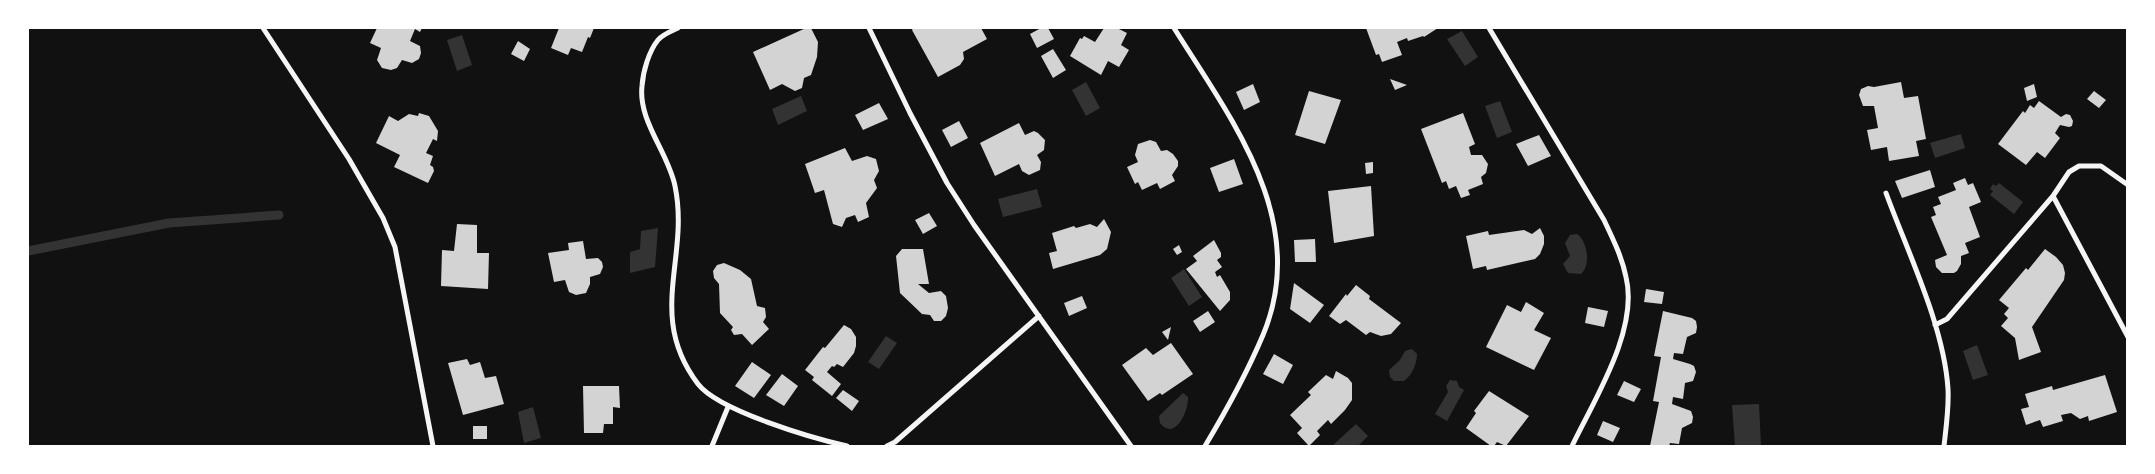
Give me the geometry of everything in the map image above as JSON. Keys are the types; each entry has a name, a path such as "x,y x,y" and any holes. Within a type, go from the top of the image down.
{"street":[{"path":"263,28 349,159 383,218 395,247 433,446"},
{"path":"678,28 659,39 653,50 643,78 642,100 675,185 677,228 671,308 674,339 683,362 699,386 728,407 826,441 847,446"},
{"path":"869,28 910,113 947,183 1131,446"},
{"path":"1174,28 1237,127 1260,174 1275,231 1277,259 1272,309 1264,335 1204,446"},
{"path":"1489,28 1604,220 1616,244 1627,278 1629,298 1623,335 1616,355 1572,446"},
{"path":"1935,325 1947,319 2053,196 2069,172 2080,166 2101,166 2128,185"},
{"path":"1886,193 1935,325 1945,363 1948,391 1944,446"},
{"path":"2053,196 2128,337"},
{"path":"886,446 901,437 1039,316"},
{"path":"712,446 728,407"}],"shaded area":[{"path":"1462,31 1478,57 1465,66 1447,39"},
{"path":"462,35 472,65 457,71 447,40"},
{"path":"1086,82 1100,108 1086,116 1072,90"},
{"path":"801,96 807,111 778,125 772,109"},
{"path":"1500,101 1512,132 1497,138 1485,106"},
{"path":"1961,134 1965,148 1935,158 1930,143"},
{"path":"1999,183 2023,202 2014,214 1990,195 1993,191 1990,189 1993,184 1996,186"},
{"path":"1037,189 1042,207 1003,217 998,199"},
{"path":"658,228 655,267 630,273 630,252 640,249 641,231"},
{"path":"1577,234 1584,242 1587,254 1586,265 1581,274 1568,273 1563,264 1570,256 1565,243 1570,235"},
{"path":"1184,269 1202,297 1189,306 1171,278"},
{"path":"886,336 897,343 879,369 868,362"},
{"path":"1977,345 1988,375 1973,380 1963,351"},
{"path":"1412,349 1417,354 1414,369 1404,381 1394,381 1390,377 1389,370 1400,360 1405,351"},
{"path":"1450,380 1457,381 1459,387 1464,390 1447,421 1435,414 1448,392 1446,386"},
{"path":"1183,393 1188,397 1184,416 1176,427 1166,428 1160,423 1159,416"},
{"path":"1759,404 1761,446 1735,446 1732,405"},
{"path":"533,407 541,438 524,443 518,412"},
{"path":"1356,424 1368,436 1358,446 1332,446"}],"building":[{"path":"377,28 422,28 420,32 415,29 410,41 420,46 421,53 419,59 412,63 402,60 397,68 391,70 382,68 377,60 381,48 370,43"},
{"path":"559,28 594,28 582,52 571,48 568,55 551,48"},
{"path":"806,28 811,28 818,42 817,57 811,75 804,78 802,88 795,91 782,84 770,90 753,52"},
{"path":"913,28 981,28 987,39 963,52 964,59 960,65 938,77 912,30"},
{"path":"1041,28 1048,28 1054,39 1037,48 1030,34"},
{"path":"1104,28 1117,28 1127,33 1121,45 1129,50 1119,67 1108,61 1101,75 1070,56 1080,38 1082,39 1084,36 1095,42"},
{"path":"1366,28 1438,28 1424,37 1408,41 1407,38 1397,42 1402,55 1382,62 1379,54 1376,55"},
{"path":"518,41 530,49 524,61 511,54"},
{"path":"1053,49 1066,70 1053,78 1041,56"},
{"path":"1390,79 1407,85 1395,90"},
{"path":"1901,82 1904,98 1918,96 1926,139 1916,141 1919,156 1889,161 1887,147 1871,150 1867,130 1878,128 1874,106 1863,106 1859,95 1861,89 1868,86 1874,87"},
{"path":"1253,84 1260,102 1244,110 1236,92"},
{"path":"2034,84 2037,97 2027,101 2024,88"},
{"path":"1309,91 1341,100 1325,144 1295,135"},
{"path":"2094,91 2106,100 2099,108 2087,99"},
{"path":"2039,101 2061,117 2066,114 2070,115 2073,121 2072,126 2060,125 2055,133 2060,138 2045,158 2037,152 2026,165 1998,144 2023,111 2025,113 2030,105 2034,108"},
{"path":"879,103 888,119 863,130 855,115"},
{"path":"419,113 429,116 438,131 437,141 433,139 426,153 433,156 430,165 434,171 428,183 394,167 400,155 376,143 389,116 398,121 409,114 418,116"},
{"path":"1463,113 1475,144 1469,147 1471,155 1482,155 1488,164 1486,173 1481,177 1483,184 1468,190 1470,195 1461,198 1456,186 1449,189 1446,181 1442,183 1421,129"},
{"path":"959,121 968,138 951,147 942,130"},
{"path":"1019,123 1025,135 1034,131 1045,140 1044,150 1037,155 1041,162 1040,170 1029,175 1022,171 1019,164 995,176 980,143"},
{"path":"1539,135 1551,156 1528,166 1516,144"},
{"path":"1150,140 1156,142 1161,151 1167,150 1173,154 1178,161 1178,166 1172,175 1175,181 1160,189 1157,183 1142,190 1138,182 1135,184 1127,167 1138,162 1135,155 1138,144"},
{"path":"845,148 852,161 867,156 876,159 879,171 874,180 877,188 866,203 869,217 858,222 855,215 846,218 842,227 833,224 824,190 815,193 805,164"},
{"path":"1234,159 1243,184 1219,192 1210,168"},
{"path":"1373,162 1373,173 1366,174 1365,163"},
{"path":"1930,170 1935,187 1902,198 1895,181"},
{"path":"1965,178 1968,185 1973,183 1981,202 1969,207 1980,237 1965,243 1969,253 1961,256 1961,264 1957,271 1954,273 1942,273 1936,267 1935,260 1947,255 1931,217 1936,215 1933,207 1941,204 1938,197 1956,190 1953,183"},
{"path":"1371,186 1374,236 1334,243 1328,191"},
{"path":"929,213 937,226 923,234 915,220"},
{"path":"1104,219 1111,232 1107,249 1100,255 1053,269 1049,253 1057,251 1052,233 1074,226 1076,228 1090,224 1097,227"},
{"path":"457,224 477,225 477,253 489,253 488,289 441,286 442,250 454,251"},
{"path":"1540,228 1544,236 1544,244 1540,254 1535,259 1487,270 1486,266 1473,269 1466,236 1488,231 1489,235 1524,230 1532,234"},
{"path":"1315,239 1316,262 1295,262 1294,240"},
{"path":"1214,240 1221,253 1221,257 1217,260 1222,267 1215,272 1217,277 1220,275 1230,292 1230,300 1220,311 1186,269 1197,261 1193,256"},
{"path":"583,241 586,259 598,258 602,262 603,267 600,274 590,277 590,284 586,293 576,295 569,292 565,280 554,282 548,253 569,250 568,243"},
{"path":"1179,245 1182,252 1177,255 1173,249"},
{"path":"902,249 923,249 929,284 918,284 929,293 941,291 946,296 948,308 946,316 941,321 934,321 930,315 922,314 900,293 896,256"},
{"path":"2045,249 2063,265 2064,280 2032,327 2041,352 2019,360 2015,338 2001,326 2008,318 2004,314 2009,308 1999,300"},
{"path":"724,263 740,270 751,279 757,306 765,308 766,317 763,322 769,329 752,345 742,334 734,335 731,330 733,327 720,313 719,284 714,278 713,271 717,265"},
{"path":"1294,283 1324,305 1310,323 1290,309"},
{"path":"1356,285 1370,296 1369,299 1401,323 1391,334 1381,336 1370,332 1366,335 1346,320 1340,324 1329,316 1346,294 1347,296"},
{"path":"1646,289 1664,292 1662,304 1644,302"},
{"path":"1082,296 1087,308 1069,316 1064,303"},
{"path":"1526,302 1544,313 1534,330 1551,338 1534,370 1486,347 1507,305 1521,312"},
{"path":"1588,307 1608,311 1604,327 1585,323"},
{"path":"1208,311 1215,322 1200,332 1193,321"},
{"path":"1663,311 1692,318 1696,321 1696,333 1687,337 1683,354 1674,353 1673,359 1694,366 1696,372 1693,381 1685,383 1683,399 1673,397 1672,404 1691,411 1693,417 1692,423 1682,428 1679,444 1670,443 1669,446 1650,446 1659,402 1653,401 1661,357 1654,356"},
{"path":"844,325 851,329 856,337 856,346 854,353 843,367 837,364 834,367 832,366 827,372 841,384 832,396 812,380 814,377 805,370"},
{"path":"1171,327 1168,340 1162,332"},
{"path":"1171,343 1193,374 1162,395 1160,393 1148,401 1122,365 1146,348 1153,355"},
{"path":"1274,354 1293,365 1283,384 1263,374"},
{"path":"467,359 470,365 480,362 485,378 496,376 504,404 463,415 448,363"},
{"path":"752,362 771,375 754,398 735,386"},
{"path":"1336,371 1348,378 1352,383 1352,400 1331,424 1328,420 1317,431 1320,435 1309,446 1297,433 1302,428 1290,415 1311,395 1308,392 1326,375 1333,379"},
{"path":"782,374 798,386 784,406 766,395"},
{"path":"2105,375 2117,412 2089,421 2088,416 2080,419 2071,413 2061,415 2063,421 2043,427 2040,420 2026,425 2021,409 2029,407 2025,394 2052,386 2053,390"},
{"path":"1624,381 1641,389 1634,402 1617,395"},
{"path":"583,386 619,386 620,408 613,407 613,424 604,424 603,433 584,433"},
{"path":"843,390 859,401 852,411 836,398"},
{"path":"1489,391 1529,416 1506,446 1497,442 1494,446 1491,446 1466,428 1476,413 1474,411"},
{"path":"1603,421 1620,428 1613,442 1597,435"},
{"path":"473,426 487,426 487,439 473,439"}],"waterway":[{"path":"28,251 169,223 279,215"}]}
